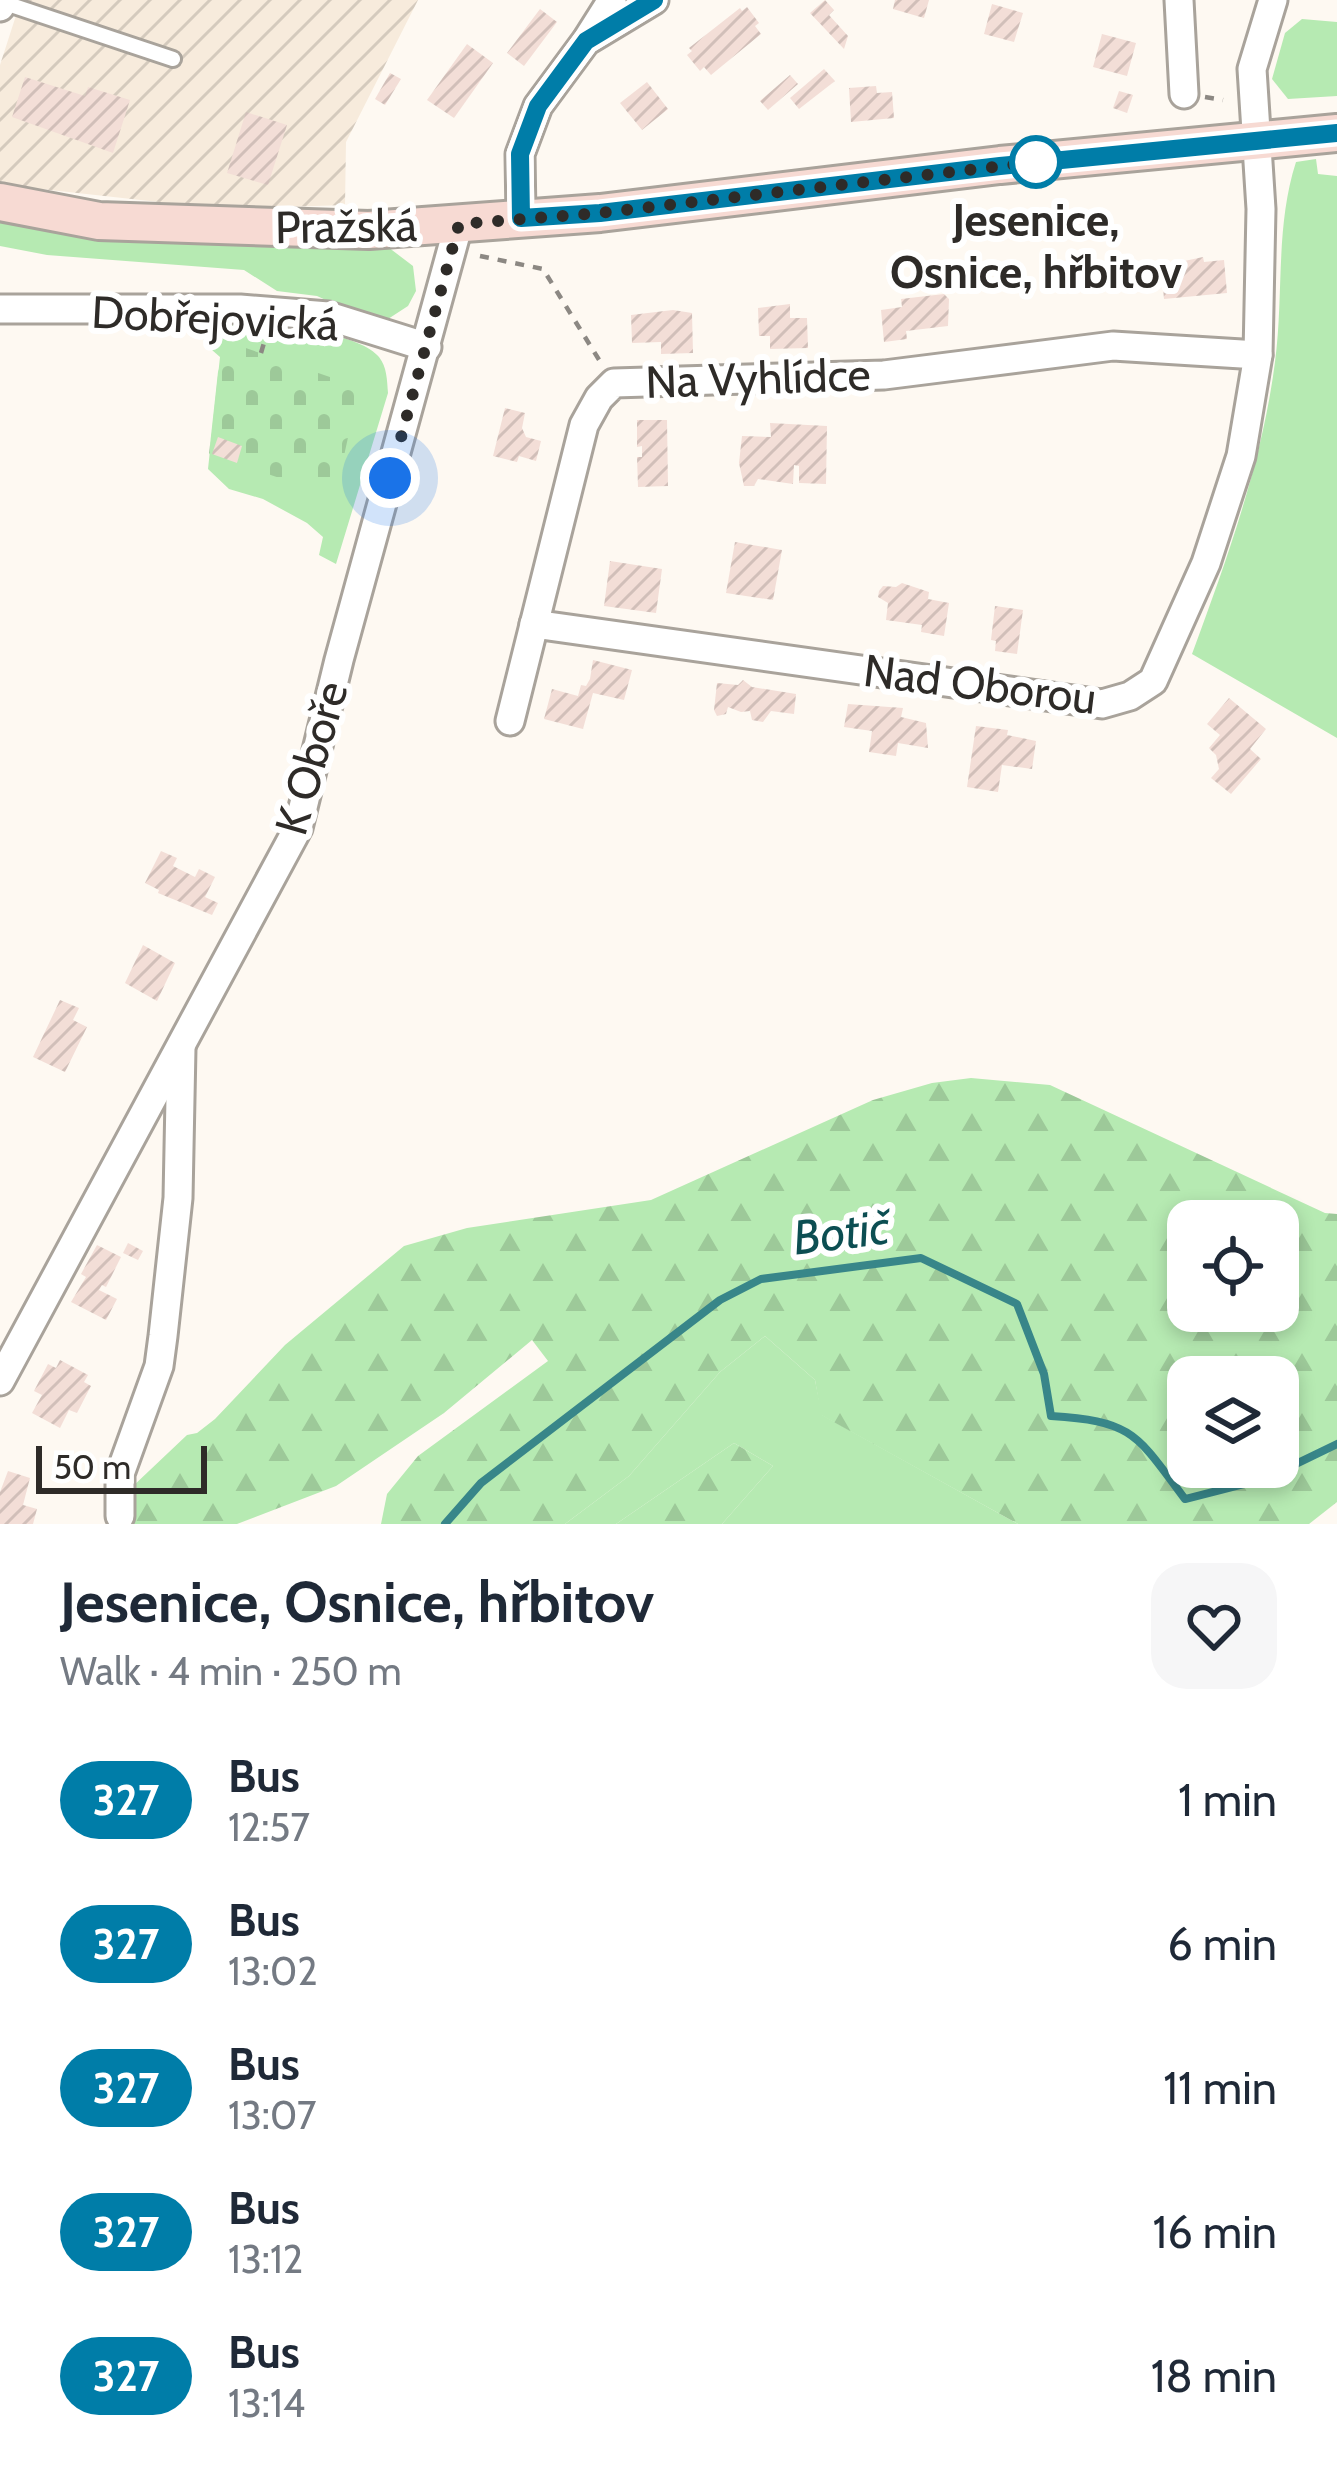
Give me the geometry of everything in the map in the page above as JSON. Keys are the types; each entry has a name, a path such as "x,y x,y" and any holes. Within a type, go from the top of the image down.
{"main road":[{"name":"Pražská","path":"0,202 99,221 369,230 600,213 1337,133"}],"street":[{"path":"521,218 520,154 538,106 611,0"},
{"path":"586,41 653,0"},
{"path":"1179,0 1184,94"},
{"name":"Nad Oborou","path":"534,624 1102,704 1130,696 1153,681 1206,563 1241,456 1258,356 1261,209 1252,69 1273,0"},
{"name":"K Oboře","path":"0,1381 298,828 339,660 459,224"},
{"name":"Dobřejovická","path":"0,309 240,309 328,316 427,347"},
{"name":"Na Vyhlídce","path":"510,721 584,425 614,383 884,375 1113,346 1258,356"},
{"path":"120,1516 120,1474 159,1366 164,1336 178,1198 181,1042"}],"lane":[{"path":"1,3 173,58"}],"path":[{"path":"480,256 543,269 614,383"}],"shaded area":[{"path":"21,0 418,0 346,142 345,205 222,209 0,181 0,65"}],"green space":[{"path":"1302,19 1337,22 1337,96 1288,99 1272,79 1285,33"},
{"path":"1316,159 1318,174 1337,176 1337,738 1192,654 1252,474 1269,400 1289,187 1296,162"},
{"path":"0,219 388,247 413,266 416,291 408,306 388,319 363,317 317,296 277,291 244,270 47,255 0,246"},
{"path":"242,320 354,342 384,365 388,393 336,564 319,555 323,537 307,523 263,499 229,489 208,469 220,357 204,343 201,322"},
{"path":"228,342 359,387 335,497 209,454 218,372"},
{"path":"971,1078 1050,1085 1297,1200 1167,1200 1167,1332 1299,1332 1299,1201 1337,1214 1337,1502 1309,1524 1018,1524 821,1415 815,1380 765,1336 720,1372 629,1476 565,1524 381,1524 387,1494 418,1456 548,1361 532,1340 444,1413 336,1486 237,1524 134,1524 131,1488 187,1435 215,1419 285,1345 404,1246 467,1228 651,1200 873,1100 932,1083"},
{"path":"765,1336 815,1380 822,1415 1018,1524 722,1524 773,1466 734,1443 616,1524 565,1524 629,1476 720,1372"},
{"path":"734,1443 773,1466 722,1524 616,1524"}],"building":[{"path":"825,0 834,10 829,15 848,36 844,49 810,13"},
{"path":"895,0 929,0 924,18 893,9"},
{"path":"992,4 1023,13 1014,42 984,34"},
{"path":"747,7 761,34 711,75 704,67 700,71 687,55 692,51 689,48"},
{"path":"540,9 557,22 524,66 507,53"},
{"path":"1102,34 1136,43 1127,76 1093,67"},
{"path":"467,44 493,63 454,118 427,100"},
{"path":"824,69 835,81 799,109 790,98"},
{"path":"390,73 401,79 385,105 375,99"},
{"path":"790,75 798,84 768,110 760,101"},
{"path":"25,77 85,96 88,87 130,100 113,153 12,117"},
{"path":"647,82 668,109 642,130 620,103"},
{"path":"876,86 877,93 892,92 894,118 851,122 849,88"},
{"path":"1119,91 1133,95 1127,113 1113,108"},
{"path":"246,112 287,125 268,185 227,173"},
{"path":"1203,257 1204,262 1224,260 1227,293 1164,299 1161,266"},
{"path":"944,294 949,299 948,326 906,331 907,339 884,342 881,310 902,307 901,299"},
{"path":"790,304 790,318 807,318 808,348 770,349 770,336 759,336 758,308"},
{"path":"673,310 692,313 693,353 661,354 661,342 632,343 631,315"},
{"path":"505,408 525,413 522,428 526,437 541,441 536,461 493,456"},
{"path":"637,420 667,420 668,486 638,487 637,457 642,457 642,446 637,447"},
{"path":"770,423 827,426 826,484 799,483 799,466 794,465 793,484 758,479 754,486 744,486 739,463 742,436 771,437"},
{"path":"218,437 242,446 237,463 212,454"},
{"path":"735,542 782,550 773,600 726,593"},
{"path":"610,561 662,569 656,613 604,606"},
{"path":"902,583 929,592 928,599 949,603 944,636 921,632 922,625 886,620 888,603 878,597 879,591"},
{"path":"995,606 1023,610 1017,654 995,651 996,641 991,640"},
{"path":"593,660 632,670 624,700 593,693 583,729 544,719 552,689 578,696 581,685 586,686 590,679"},
{"path":"743,680 752,687 796,694 794,714 771,711 763,722 752,720 750,711 728,707 726,714 717,716 717,683 738,685"},
{"path":"1229,698 1266,729 1250,749 1261,759 1231,794 1211,778 1219,769 1209,748 1220,735 1207,724"},
{"path":"848,704 903,708 901,717 926,723 928,748 898,743 896,756 869,752 872,731 844,727"},
{"path":"976,726 1008,730 1007,735 1036,741 1032,769 1002,765 998,792 967,787"},
{"path":"161,851 177,858 173,866 195,877 199,869 215,877 205,897 218,903 212,915 145,883"},
{"path":"143,945 175,963 157,1001 125,983"},
{"path":"60,1000 79,1008 73,1020 87,1027 65,1072 33,1057"},
{"path":"128,1243 143,1251 138,1260 123,1253"},
{"path":"97,1245 121,1257 106,1287 99,1290 117,1299 106,1320 71,1302"},
{"path":"60,1360 88,1375 84,1382 91,1386 77,1413 69,1410 60,1428 32,1413 42,1395 34,1391 48,1364 56,1368"},
{"path":"8,1471 30,1478 23,1505 37,1509 33,1524 0,1524 0,1492"}],"waterway":[{"name":"Botič","path":"445,1524 481,1483 720,1300 761,1279 921,1258 1017,1304 1044,1374 1051,1416 1100,1422 1131,1435 1185,1499 1267,1478 1337,1444"}],"bus line":[{"name":"327","path":"654,0 586,41 538,106 520,154 521,218 1337,133"}],"place":[{"name":"Jesenice, Osnice, hřbitov","path":"1036,162"}],"route":[{"path":"390,478 459,224 600,213 1046,161 1036,162"}]}
